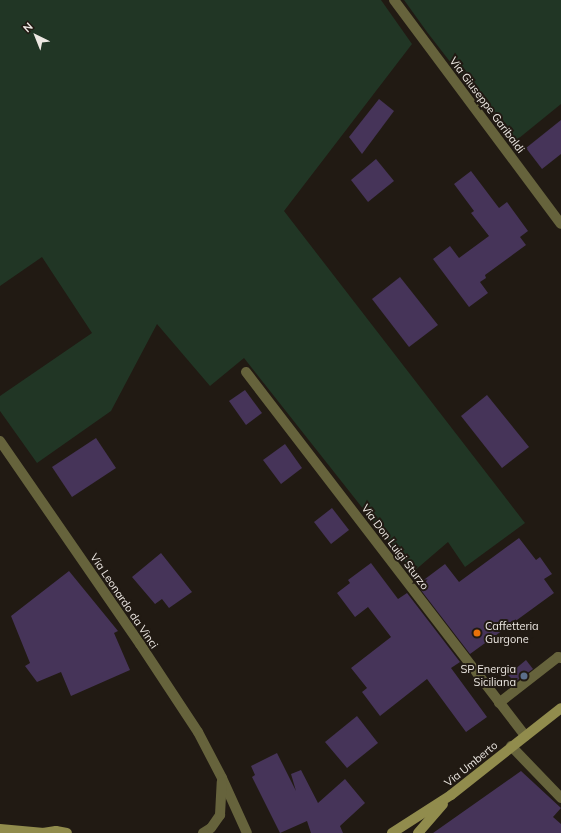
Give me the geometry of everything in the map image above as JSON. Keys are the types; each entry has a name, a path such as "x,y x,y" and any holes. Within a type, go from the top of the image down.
{"main road":[{"name":"Via Umberto","path":"392,833 451,795 511,746 561,708"},
{"path":"418,833 451,795"},
{"path":"0,829 43,833 56,831 67,833"}],"street":[{"name":"Via Giuseppe Garibaldi","path":"394,0 561,224"},
{"name":"Via Don Luigi Sturzo","path":"246,372 525,736"},
{"name":"Via Leonardo da Vinci","path":"0,441 140,644 198,732 222,778 247,833"},
{"path":"500,703 558,657 561,658"},
{"path":"511,746 561,798"},
{"path":"203,833 211,828 220,815 222,778"}],"green space":[{"path":"0,0 381,0 412,44 284,211 525,523 465,567 448,542 413,572 244,358 210,386 157,324 111,411 37,463 0,411 0,396 92,333 42,257 0,286"},
{"path":"404,0 561,0 561,104 513,143"}],"building":[{"path":"379,99 394,111 362,154 349,137"},
{"path":"561,120 561,154 542,169 526,148"},
{"path":"376,159 394,181 368,202 351,180"},
{"path":"471,171 499,208 507,202 528,231 520,237 526,245 485,275 486,278 480,282 488,293 469,307 433,259 450,246 459,258 489,236 471,213 474,211 454,184"},
{"path":"400,277 438,325 409,347 372,299"},
{"path":"245,390 262,413 246,425 229,401"},
{"path":"487,395 529,447 502,468 461,416"},
{"path":"96,438 116,468 72,497 52,467"},
{"path":"285,444 302,468 281,484 263,460"},
{"path":"332,508 349,530 331,544 314,522"},
{"path":"519,538 536,560 540,557 552,574 544,579 554,593 470,654 417,585 445,564 459,582"},
{"path":"161,553 192,592 169,608 162,599 155,604 132,577"},
{"path":"371,563 398,599 407,593 460,662 451,668 487,717 466,732 427,679 380,716 362,692 367,688 351,668 391,637 368,607 355,617 337,593 350,583 348,580"},
{"path":"69,571 118,631 114,633 130,670 71,696 61,672 37,682 25,666 30,663 11,616"},
{"path":"526,660 533,669 515,682 508,675"},
{"path":"357,716 378,743 347,768 325,742"},
{"path":"277,753 296,791 291,774 301,770 318,803 345,779 365,803 340,826 343,833 311,833 307,821 280,833 252,777 255,775 251,766"},
{"path":"521,771 561,808 553,817 561,824 561,833 433,833"}],"place":[{"name":"Caffetteria Gurgone","path":"477,633"},
{"name":"SP Energia Siciliana","path":"524,676"}]}
